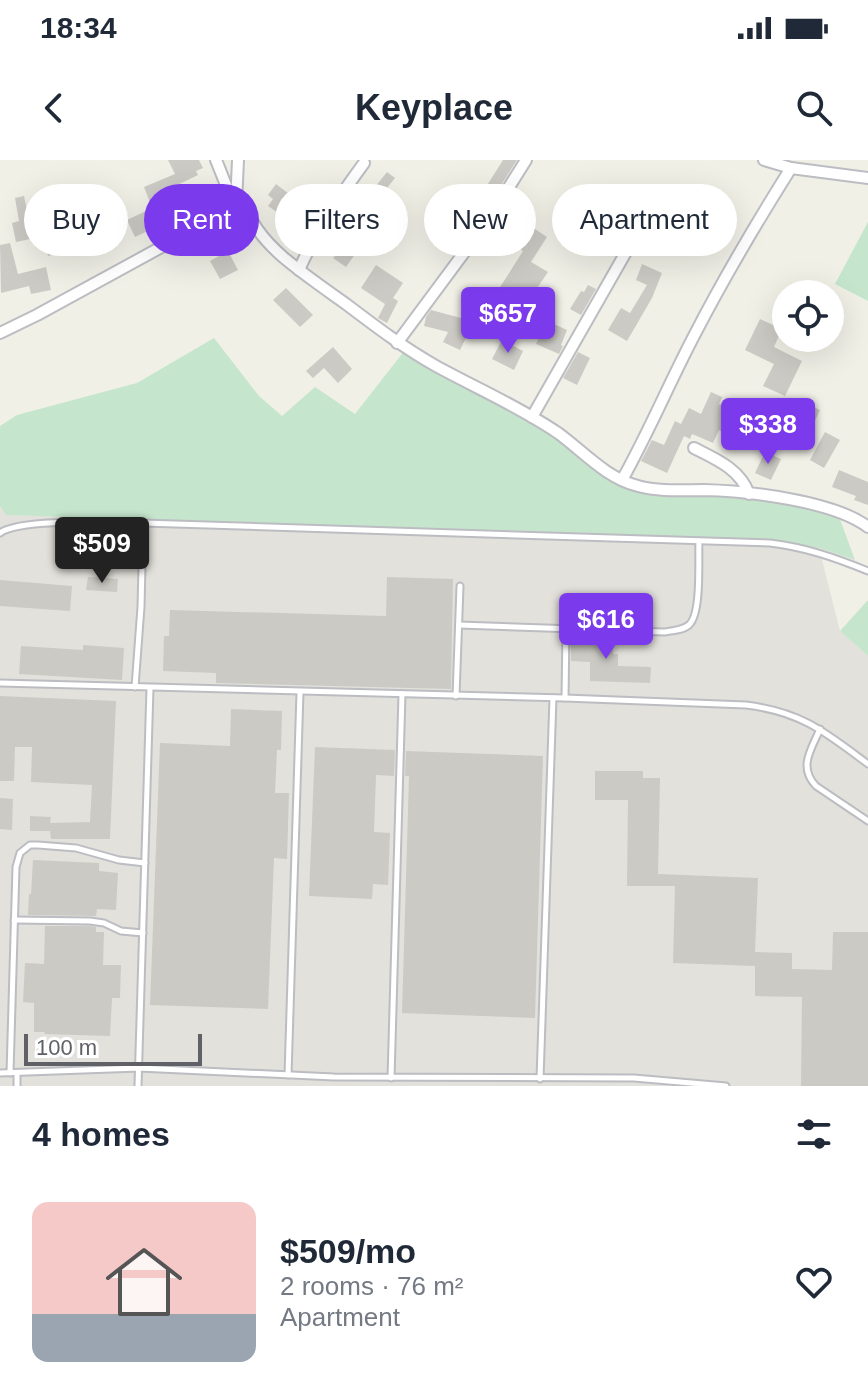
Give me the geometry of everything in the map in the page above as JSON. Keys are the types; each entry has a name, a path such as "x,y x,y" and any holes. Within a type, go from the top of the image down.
{"street":[{"path":"216,160 226,184"},
{"path":"237,184 238,160"},
{"path":"397,343 489,219 526,160"},
{"path":"764,160 791,168 868,178"},
{"path":"299,270 342,192 364,163"},
{"path":"622,480 736,257 791,168"},
{"path":"259,230 271,246 299,270 397,343 532,417 622,480 662,490 708,490 804,503 839,511 868,527"},
{"path":"0,333 145,256"},
{"path":"532,417 624,256"},
{"path":"694,448 733,471 744,482 749,494"}],"lane":[{"path":"0,533 5,529 38,523 143,523 699,541 794,546 814,550 868,571"},
{"path":"135,687 143,523"},
{"path":"459,625 677,631 688,626 697,607 699,541"},
{"path":"456,696 460,586"},
{"path":"565,698 566,629"},
{"path":"0,683 758,706 793,715 820,729 868,764"},
{"path":"138,1086 150,688"},
{"path":"288,1075 300,692"},
{"path":"391,1078 402,694"},
{"path":"540,1079 553,698"},
{"path":"820,729 806,765 809,779 868,821"},
{"path":"17,1086 14,1073 14,920 17,859 20,853 30,845 76,848 119,860 145,863"},
{"path":"14,920 90,921 121,931 143,933"},
{"path":"0,1073 139,1068 334,1077 634,1078 726,1086"},
{"path":"333,1086 334,1077"}],"shaded area":[{"path":"0,506 7,515 782,542 819,548 840,631 868,656 868,1086 0,1086"}],"green space":[{"path":"868,222 868,301 844,289 844,280 837,280"},
{"path":"214,338 259,396 282,416 315,387 355,414 405,350 412,357 532,423 613,479 746,496 838,514 855,560 819,548 782,542 6,515 0,506 0,426 17,415 137,383"},
{"path":"868,600 868,656 840,631"}],"building":[{"path":"168,160 199,160 203,168 196,171 198,175 179,184 151,184 175,174"},
{"path":"503,160 517,160 502,184 488,184"},
{"path":"387,172 395,178 390,184 377,184"},
{"path":"275,185 275,211 268,206 273,199 268,195"},
{"path":"24,196 24,240 16,242 12,223 19,221 15,198"},
{"path":"144,212 144,233 135,237 128,220"},
{"path":"536,230 547,237 536,254"},
{"path":"10,243 18,274 46,267 51,290 31,294 29,286 1,293 0,245"},
{"path":"219,256 231,256 238,270 220,279 210,261"},
{"path":"335,256 354,256 346,267 333,258"},
{"path":"520,256 535,256 531,262 548,272 531,297 524,293 505,323 485,311"},
{"path":"642,264 662,273 652,298 627,341 608,330 621,308 630,313 647,285 636,280"},
{"path":"376,265 403,283 393,298 398,301 387,323 378,318 385,304 361,288"},
{"path":"588,285 596,289 581,315 570,309"},
{"path":"286,288 313,315 300,327 273,300"},
{"path":"472,299 482,305 460,350 443,342 448,332 424,326 431,310 461,318"},
{"path":"760,319 772,324 772,352 784,352 802,361 785,396 763,386 774,364 745,350"},
{"path":"547,321 567,330 559,354 536,344"},
{"path":"502,340 523,351 514,370 492,359"},
{"path":"333,347 352,369 338,383 324,368 313,378 306,371"},
{"path":"578,352 590,358 577,385 563,378"},
{"path":"711,392 722,397 719,404 736,412 726,434 719,430 713,443 692,434 690,439 684,436 667,473 641,461 652,440 664,445 675,421 681,424 689,408 701,414"},
{"path":"798,400 820,410 811,429 789,419"},
{"path":"825,432 840,440 824,468 810,460"},
{"path":"765,452 781,459 771,480 755,473"},
{"path":"839,470 868,482 868,505 854,500 856,496 832,487"},
{"path":"88,577 118,579 117,592 86,590"},
{"path":"387,577 453,579 451,689 216,683 216,673 163,671 164,636 169,636 170,610 386,616"},
{"path":"0,580 72,586 70,611 0,606"},
{"path":"571,636 614,638 613,654 618,654 618,666 651,667 650,683 590,681 590,662 571,661"},
{"path":"83,645 124,648 122,680 19,674 21,646 83,650"},
{"path":"0,696 116,701 110,839 51,839 50,831 30,831 30,816 51,817 50,823 90,822 92,785 31,782 32,747 15,747 14,781 0,781"},
{"path":"231,709 282,711 275,793 289,793 287,859 274,858 268,1009 150,1005 160,743 230,746"},
{"path":"315,747 395,750 394,776 376,775 374,832 390,833 388,885 373,884 372,899 309,896"},
{"path":"406,751 543,756 535,1018 402,1013 409,776 405,776"},
{"path":"595,771 643,771 643,778 660,778 658,874 758,878 755,952 792,953 792,969 832,970 833,932 868,932 868,1086 801,1086 802,997 755,996 755,966 673,963 675,886 627,886 628,800 595,800"},
{"path":"0,798 13,799 12,830 0,829"},
{"path":"33,860 99,863 99,871 118,873 116,910 97,909 96,916 28,915"},
{"path":"45,926 90,926 96,927 96,932 104,932 103,965 121,965 120,998 112,998 110,1036 34,1032 34,1003 23,1002 25,963 44,964"}]}
